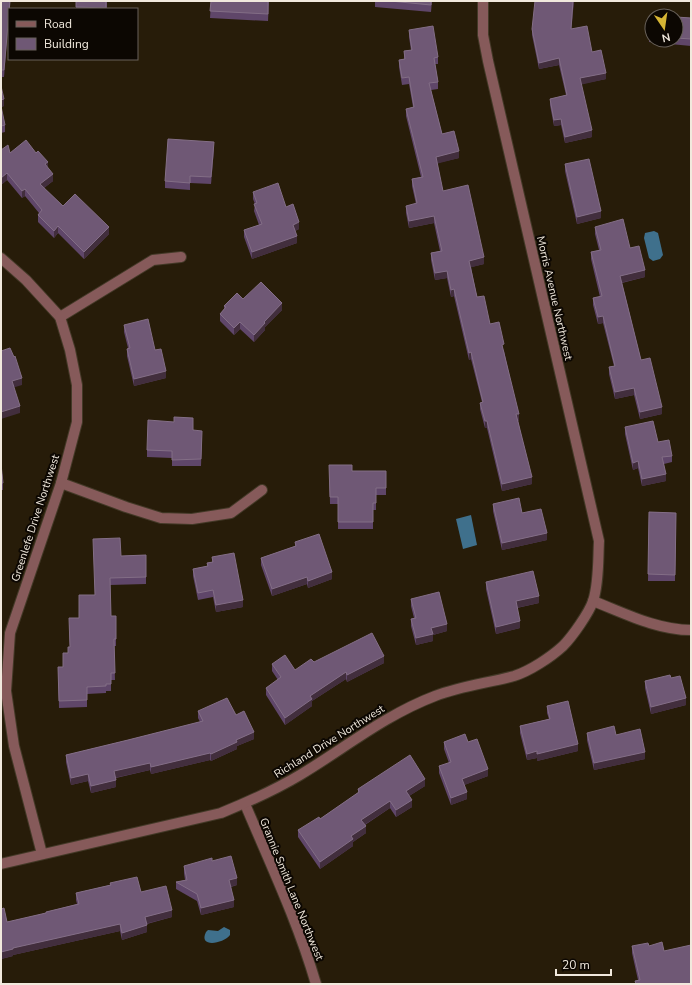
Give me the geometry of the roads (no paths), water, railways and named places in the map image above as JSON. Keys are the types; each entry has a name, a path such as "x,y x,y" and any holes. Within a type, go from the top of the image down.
{"street":[{"name":"Morris Avenue Northwest","path":"483,1 483,35 490,68 598,541 598,570 593,601"},
{"path":"60,317 153,260 182,257"},
{"name":"Greenlefe Drive Northwest","path":"1,258 26,280 60,317 70,350 77,386 77,422 61,482 10,633 6,691 14,746 42,854"},
{"path":"61,482 162,518 192,519 230,513 262,490"},
{"path":"593,601 642,620 678,630 691,630"},
{"name":"Richland Drive Northwest","path":"1,864 221,813 244,804 300,776 378,724 408,708 435,696 473,685 516,676 542,662 564,646 580,624 593,601"},
{"name":"Grannie Smith Lane Northwest","path":"244,804 280,886 310,963 316,984"}],"water":[{"path":"654,231 658,233 663,255 660,259 653,261 649,258 644,238 645,233"},
{"path":"471,515 477,545 463,549 456,519"},
{"path":"224,927 230,930 230,935 227,938 222,941 212,943 205,940 204,937 208,930 218,931"}]}
